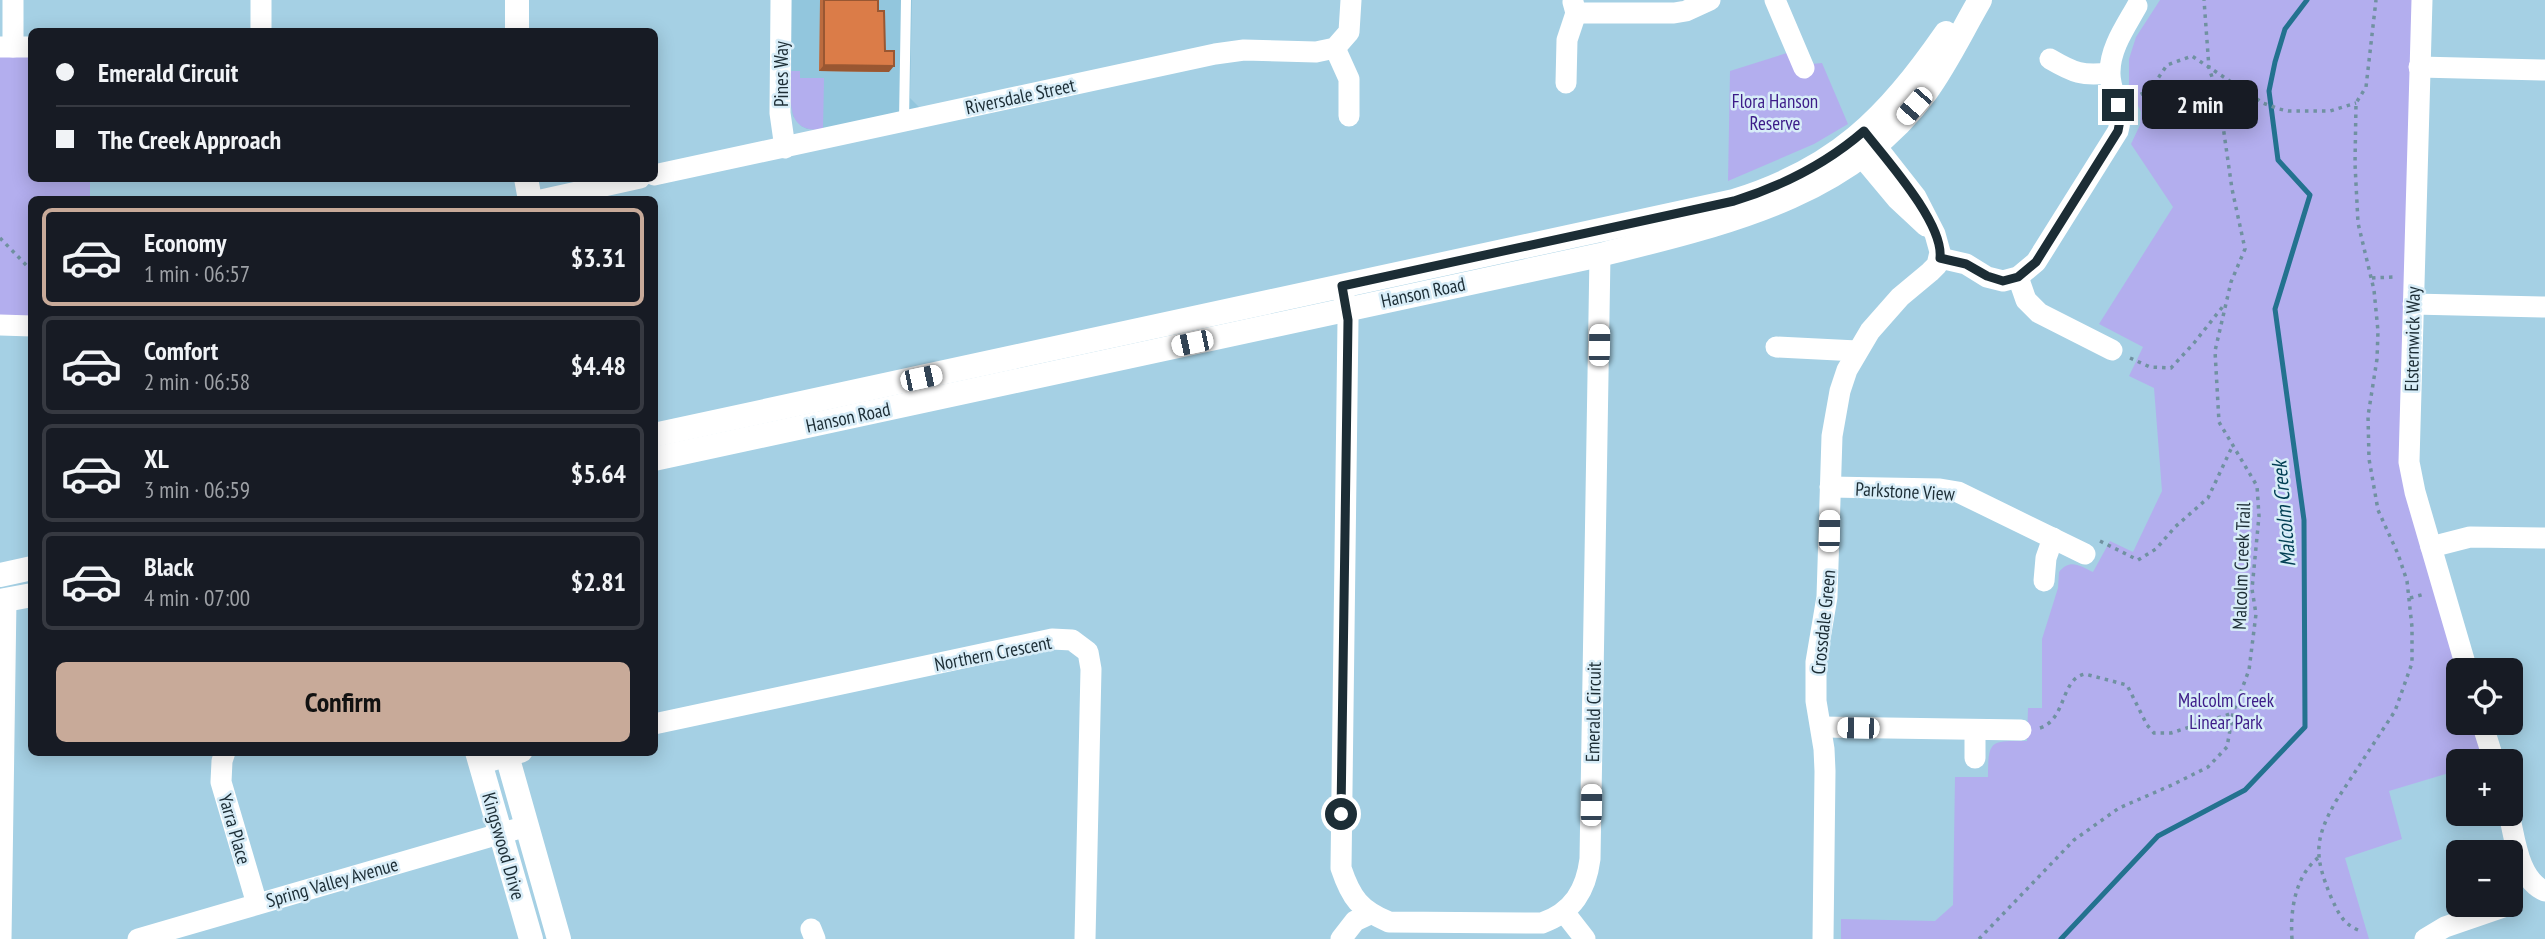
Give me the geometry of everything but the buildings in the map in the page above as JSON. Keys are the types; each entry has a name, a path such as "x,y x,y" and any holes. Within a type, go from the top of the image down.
{"street":[{"path":"13,0 15,47"},
{"path":"261,0 261,28"},
{"path":"517,0 517,28"},
{"name":"Pines Way","path":"782,0 780,113 785,148"},
{"path":"1349,116 1349,79 1335,48 1349,32 1351,0"},
{"path":"1566,83 1567,40 1574,6 1674,13 1686,11 1710,0"},
{"path":"1775,0 1804,68"},
{"name":"Hanson Road","path":"1863,144 1967,0"},
{"name":"Hanson Road","path":"658,434 1344,297 1599,242 1687,233 1766,208 1827,180 1863,144 1925,93 1980,0"},
{"name":"Elsternwick Way","path":"2422,0 2409,462 2463,658"},
{"path":"1863,144 1916,197 1939,244 1940,258 1966,264 1996,280 2018,277 2036,262 2118,131 2121,115 2109,73 2118,41 2137,6"},
{"name":"Riversdale Street","path":"658,174 1215,54 1244,50 1316,52 1335,48"},
{"path":"2050,60 2071,72 2109,73"},
{"path":"2419,67 2545,70"},
{"path":"559,196 622,182"},
{"name":"Emerald Circuit","path":"1564,912 1584,889 1590,859 1599,242"},
{"name":"Crossdale Green","path":"1823,939 1825,771 1816,701 1816,662 1829,575 1830,487 1835,416 1840,391 1857,351 1884,313 1930,272 1940,258"},
{"path":"2018,277 2026,300 2039,313 2112,350"},
{"path":"1344,297 1341,868 1349,894 1370,914 1389,922 1533,924 1552,919 1564,912 1585,939"},
{"name":"Hanson Road","path":"658,458 1344,297"},
{"path":"2413,304 2545,307"},
{"path":"0,325 28,326"},
{"path":"1776,347 1857,351"},
{"name":"Parkstone View","path":"1830,487 1940,489 1958,492 2085,554"},
{"path":"2431,547 2470,537 2545,538"},
{"path":"2044,581 2046,558 2053,538"},
{"path":"1,939 1,575 28,569"},
{"path":"3,601 28,595"},
{"name":"Northern Crescent","path":"658,723 1052,639 1072,640 1088,652 1091,669 1085,939"},
{"path":"1821,727 2021,730"},
{"path":"1975,730 1975,758"},
{"name":"Yarra Place","path":"224,756 221,782 257,904"},
{"name":"Kingswood Drive","path":"511,756 527,826 559,939"},
{"name":"Kingswood Drive","path":"479,758 531,939"},
{"name":"Spring Valley Avenue","path":"138,939 527,826"},
{"path":"2512,826 2525,872 2540,887 2523,897"},
{"path":"1341,939 1355,921 1370,914"},
{"path":"2425,939 2445,927 2473,917"}],"lane":[{"path":"904,121 906,0"}],"path":[{"name":"Malcolm Creek Trail","path":"1979,939 2074,839 2119,808 2208,767 2227,747 2233,713 2249,670 2256,614 2252,589 2259,516 2257,486 2218,422 2215,351 2231,282 2245,249 2232,189 2219,98 2209,68 2204,0"},
{"path":"2358,930 2341,918 2321,873 2319,841 2328,814 2395,711 2412,663 2412,626 2407,581 2378,510 2371,480 2368,416 2379,344 2374,290 2358,223 2355,164 2356,103 2366,87 2376,0"},
{"path":"2118,105 2150,90 2167,65 2192,56 2263,103 2279,109 2342,109 2356,103"},
{"path":"0,238 28,267"},
{"path":"2112,350 2150,367 2171,368 2226,302"},
{"path":"2085,554 2093,537 2138,560 2156,549 2175,527 2208,498 2232,447"},
{"path":"2021,730 2036,730 2054,720 2071,683 2080,674 2127,685 2147,725 2154,733 2171,733 2233,713"},
{"path":"2291,939 2293,907 2304,871 2318,858"}],"shaded area":[{"path":"792,0 912,0 910,98 920,108 821,129 801,126 793,116 791,105"}],"green space":[{"name":"Malcolm Creek Linear Park","path":"2160,0 2413,0 2399,457 2454,658 2446,658 2446,735 2476,735 2481,749 2446,749 2446,774 2389,791 2402,839 2345,858 2369,939 1841,939 1841,919 1935,921 1953,905 1955,777 1988,777 1989,755 1994,745 2006,741 2027,741 2028,708 2042,708 2042,639 2058,588 2059,572 2071,564 2093,572 2110,541 2133,552 2162,491 2154,388 2129,376 2143,347 2099,324 2173,207 2131,144 2140,125 2141,112 2129,86 2129,59 2136,37"},
{"name":"Flora Hanson Reserve","path":"1790,52 1811,64 1822,63 1848,124 1814,144 1728,181 1730,71"},
{"path":"0,57 28,57 28,182 90,182 90,196 28,196 28,317 0,317"},
{"path":"791,71 800,71 800,78 824,78 823,129 810,129 796,120 792,112"}],"waterway":[{"name":"Malcolm Creek","path":"2061,939 2158,836 2245,790 2305,727 2304,520 2275,309 2310,195 2278,160 2269,91 2285,29 2307,0"}],"route":[{"path":"1341,814 1348,320 1342,286 1761,193 1818,164 1864,131 1916,197 1939,244 1940,258 1966,264 1996,280 2012,280 2027,272 2036,262 2118,131 2121,123 2118,105"}]}
